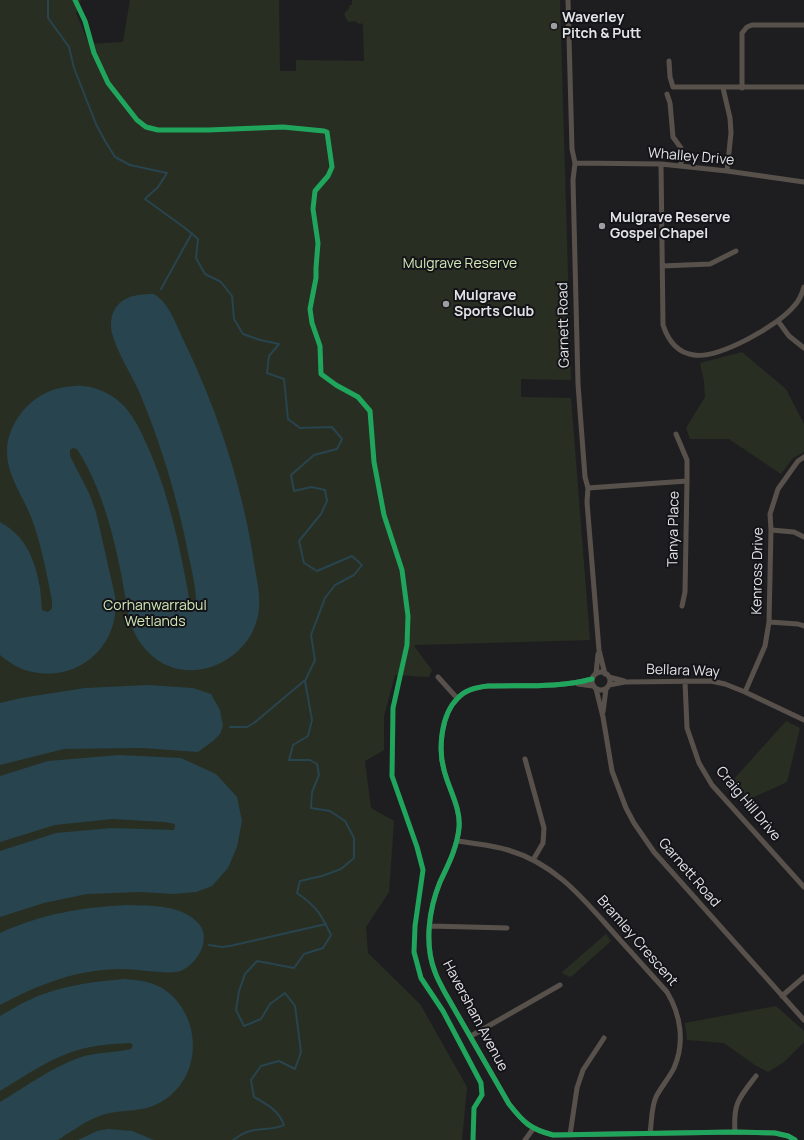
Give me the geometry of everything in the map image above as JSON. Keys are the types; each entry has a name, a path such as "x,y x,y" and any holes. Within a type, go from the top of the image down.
{"street":[{"name":"Garnett Road","path":"568,0 572,149 575,163 573,180 578,384 585,477 588,488 587,502 599,650 607,675"},
{"path":"742,88 742,33 747,27 752,25 804,25"},
{"path":"669,61 670,77 673,87 804,87"},
{"path":"723,88 730,118 731,133 727,171"},
{"path":"667,94 670,103 672,138 680,148 681,166"},
{"name":"Whalley Drive","path":"575,163 660,164 727,171 804,182"},
{"path":"660,164 663,325 667,337 673,346 681,351 694,355 707,355 741,344 778,320 794,307 802,296 804,287"},
{"path":"662,266 710,264 736,251"},
{"path":"778,320 789,336 804,348"},
{"path":"676,434 687,460 687,480"},
{"name":"Kenross Drive","path":"745,692 765,646 769,622 770,514 778,489 798,461 804,457"},
{"name":"Tanya Place","path":"588,488 687,480 685,592 682,606"},
{"path":"771,530 794,532 804,537"},
{"path":"769,622 798,624 804,626"},
{"name":"Garnett Road","path":"594,677 599,650"},
{"path":"438,677 457,698 469,691 484,686 575,683 601,690 607,687 607,675 600,673 594,677 575,683"},
{"name":"Bellara Way","path":"607,675 625,682"},
{"path":"594,677 594,687"},
{"name":"Craig Hill Drive","path":"685,681 687,728 699,763 712,785 804,887"},
{"name":"Bellara Way","path":"607,687 625,682 711,681 725,684 745,692 804,720"},
{"name":"Garnett Road","path":"594,687 603,717 612,771 626,808 640,832 654,852 804,1020"},
{"name":"Garnett Road","path":"603,717 607,687"},
{"name":"Haversham Avenue","path":"457,698 448,714 441,738 443,770 458,811 460,821 458,841 439,885 431,911 430,948 435,972 509,1104 533,1129 553,1135 735,1132 775,1133 788,1136 795,1140"},
{"path":"525,759 544,828 543,843 533,860"},
{"name":"Bramley Crescent","path":"458,841 509,850 533,860 563,879 574,889 667,992 673,1002 680,1023 680,1046 674,1068 656,1098 653,1108 650,1133"},
{"path":"430,926 507,928"},
{"path":"782,996 804,977"},
{"path":"470,1036 560,985"},
{"path":"570,1135 577,1088 583,1070 604,1038"},
{"path":"735,1132 734,1119 740,1097 756,1076"},
{"path":"525,1140 533,1129"}],"green space":[{"path":"0,0 81,0 76,13 89,44 123,42 130,0 279,0 280,71 296,71 296,60 364,61 363,24 357,23 356,21 349,22 345,16 345,12 348,10 350,5 352,5 352,0 560,0 571,380 521,379 521,397 571,398 590,640 415,645 414,646 432,670 429,677 395,675 384,716 384,750 365,761 371,808 394,821 389,892 366,927 368,953 420,1004 467,1087 462,1140 0,1140"},
{"path":"742,352 786,389 804,424 804,452 793,458 781,474 729,439 690,439 686,428 705,397 704,381 700,363"},
{"path":"786,721 800,728 787,782 741,803 726,788"},
{"path":"606,934 611,941 571,977 561,973"},
{"path":"776,1006 804,1031 804,1042 784,1062 768,1072 755,1065 724,1043 687,1040 685,1023"}],"water":[{"path":"154,294 168,308 175,321 196,366 228,451 237,480 250,539 259,594 257,620 250,636 240,649 226,660 211,667 195,670 179,669 163,664 149,653 137,637 129,619 117,553 105,509 88,468 77,449 73,448 70,450 70,456 89,493 96,512 115,596 115,613 111,630 104,644 94,656 81,665 66,671 50,674 24,670 0,655 0,522 17,534 28,550 38,578 42,610 47,612 50,610 52,608 52,601 42,553 34,525 13,480 7,451 10,434 17,418 35,399 53,390 74,386 88,386 101,390 120,402 133,418 140,430 158,472 170,509 190,603 192,606 196,606 192,569 180,515 168,472 146,409 138,389 125,365 111,329 113,314 116,307 121,302 132,296"},
{"path":"148,685 193,688 211,694 220,710 223,726 220,734 198,752 142,748 64,749 0,765 0,703 21,698 85,688"},
{"path":"119,755 181,758 216,774 237,797 242,821 237,847 228,868 212,886 196,892 174,894 140,892 87,894 44,903 0,917 0,851 56,833 112,828 174,830 175,824 165,822 112,819 55,825 0,842 0,776 48,761"},
{"path":"128,905 166,907 175,909 192,917 203,930 204,937 201,951 197,957 186,968 175,972 123,969 75,975 44,984 0,1005 0,933 15,926 47,916 79,910"},
{"path":"124,979 148,982 162,988 174,998 184,1010 190,1025 193,1040 189,1070 182,1083 171,1095 161,1102 143,1109 116,1112 97,1117 58,1140 0,1140 0,1102 48,1072 68,1062 91,1055 131,1049 133,1045 130,1043 104,1045 84,1048 68,1053 38,1068 0,1091 0,1016 38,996 62,988 87,983"},
{"path":"108,1129 132,1131 154,1140 78,1140 97,1131"}],"waterway":[{"path":"48,0 48,18 69,47 74,68 96,124 115,157 130,165 167,173 158,187 145,199 198,239 196,258 205,274 221,282 232,296 234,319 243,334 260,340 279,344 269,356 267,373 284,379 288,419 300,428 332,427 342,439 337,449 314,455 291,475 294,491 311,487 325,490 327,501 321,514 299,541 304,563 317,571 352,556 362,565 354,575 335,585 325,598 311,635 315,660 305,681 312,720 308,736 293,745 289,760 310,760 317,764 319,775 312,792 311,808 330,811 345,821 354,838 354,858 341,869 322,876 300,881 297,893 318,911 331,935 323,948 304,954 294,968 257,961 245,974 239,991 236,1010 244,1026 261,1019 270,1004 285,993 295,1006 301,1052 295,1069 279,1061 261,1066 251,1080 254,1097 268,1105 276,1112 284,1125 276,1128 254,1130 243,1133 233,1140"},
{"path":"161,289 192,233"},
{"path":"230,727 247,727 254,723 304,681"},
{"path":"209,945 222,947 230,946 326,924"}],"cycle path":[{"path":"75,0 85,21 94,53 108,83 137,120 146,127 158,130 283,127 327,132 332,167 328,176 315,191 313,209 318,243 316,278 310,309 312,323 320,346 321,374 336,385 358,397 370,411 374,462 384,515 402,570 408,616 407,645 393,708 392,776 417,847 423,870 415,926 414,952 421,978 443,1011 481,1083 482,1095 474,1108 473,1140"},
{"path":"592,679 567,684 541,686 488,686 476,688 461,695 452,705 442,732 441,752 444,770 458,813 459,828 449,863 436,892 429,927 430,950 437,977 509,1104 523,1121 533,1128 553,1135 735,1132 775,1133 788,1136 795,1140"}],"place":[{"name":"Waverley Pitch & Putt","path":"554,26"},
{"name":"Mulgrave Reserve Gospel Chapel","path":"602,226"},
{"name":"Mulgrave Sports Club","path":"446,304"}],"park label":[{"name":"Mulgrave Reserve","path":"460,264"},
{"name":"Corhanwarrabul Wetlands","path":"155,614"}]}
